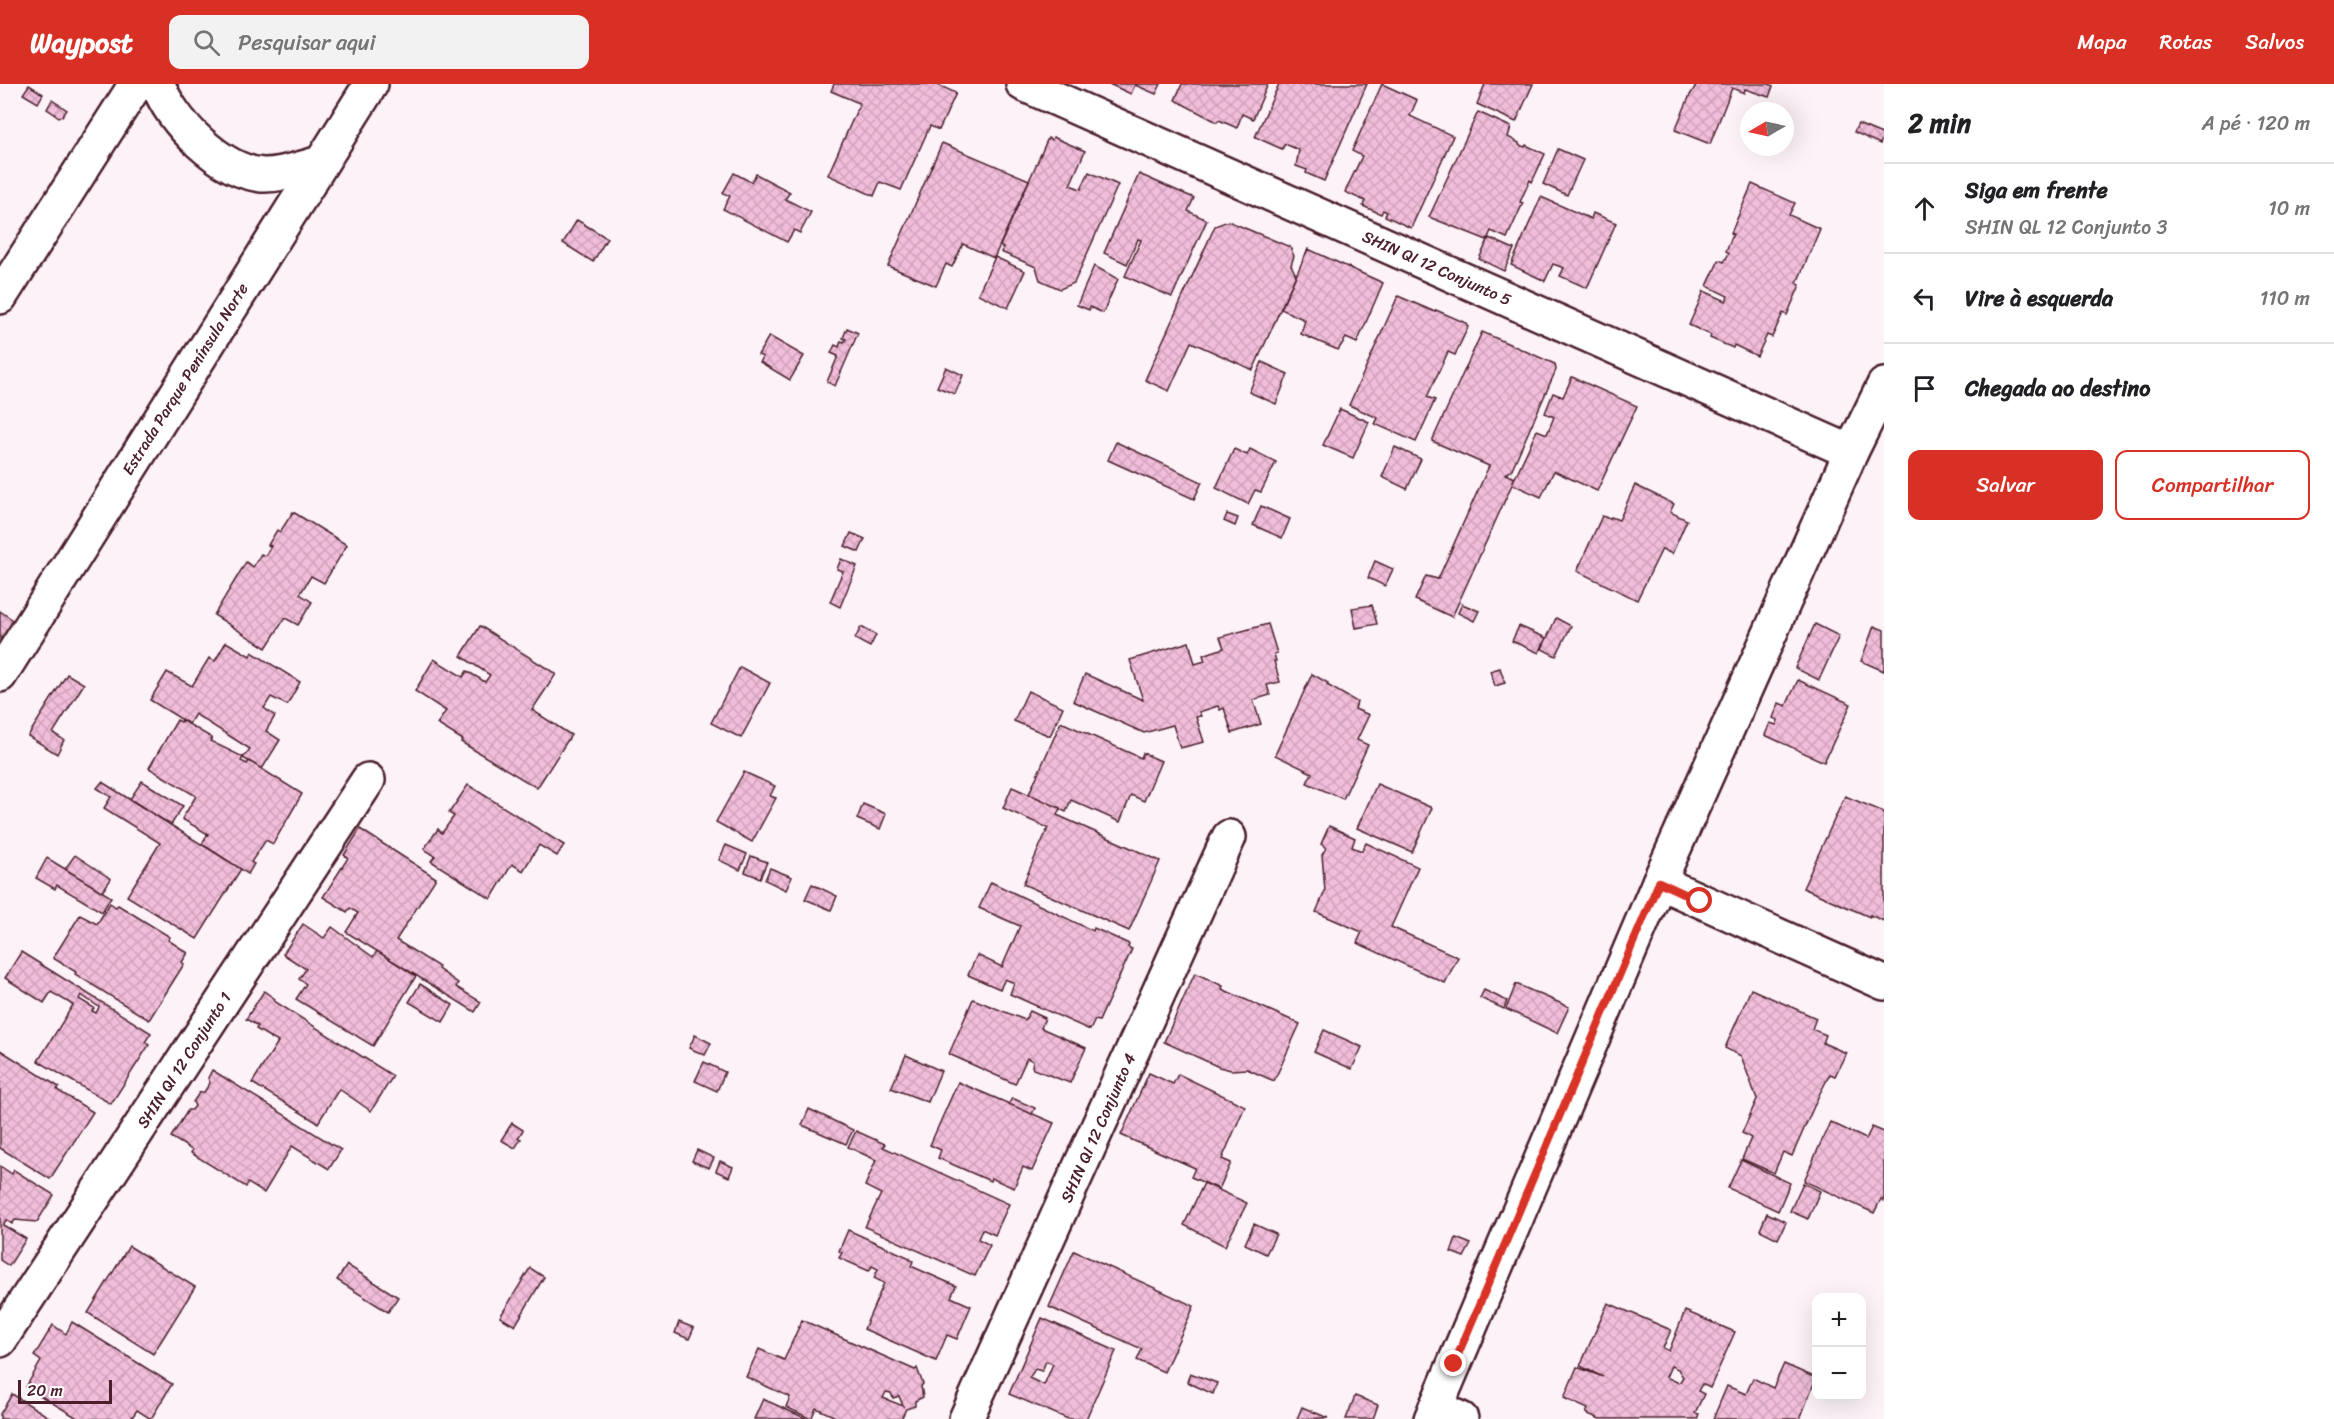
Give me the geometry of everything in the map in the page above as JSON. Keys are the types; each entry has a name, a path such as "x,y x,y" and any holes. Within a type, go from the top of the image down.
{"street":[{"path":"0,297 136,84"},
{"path":"158,84 172,114 190,134 212,153 242,169 261,175 277,174 321,162"},
{"name":"Estrada Parque Península Norte","path":"0,675 371,84"},
{"name":"SHIN QI 12 Conjunto 5","path":"1023,84 1851,452"},
{"path":"1443,1415 1659,882 1851,452 1884,386"},
{"name":"SHIN QI 12 Conjunto 1","path":"0,1340 368,780"},
{"name":"SHIN QI 12 Conjunto 4","path":"966,1419 1229,837"},
{"path":"1659,882 1884,983"}],"building":[{"path":"834,84 936,84 956,93 939,130 930,126 901,190 880,182 874,196 828,175 859,105 831,91"},
{"path":"1109,84 1161,84 1156,94 1135,85 1131,94"},
{"path":"1182,84 1268,84 1253,119 1242,114 1237,128 1219,120 1217,122 1175,100"},
{"path":"1279,84 1367,84 1324,181 1296,166 1299,150 1285,144 1282,149 1255,137"},
{"path":"1382,84 1417,100 1410,116 1453,136 1411,228 1385,216 1387,212 1383,210 1381,214 1363,206 1365,201 1345,192 1362,156 1352,151"},
{"path":"1485,84 1533,84 1516,122 1477,104"},
{"path":"1697,84 1769,84 1773,86 1769,97 1745,89 1744,93 1732,88 1710,144 1675,130"},
{"path":"29,85 43,94 38,103 23,94"},
{"path":"52,100 67,110 62,116 59,117 47,109"},
{"path":"1478,112 1511,127 1508,137 1519,145 1525,147 1526,145 1545,154 1520,202 1523,203 1507,238 1491,231 1487,240 1429,217"},
{"path":"1858,124 1884,135 1880,144 1854,132"},
{"path":"1053,137 1085,151 1070,185 1081,189 1089,172 1118,185 1074,283 1060,289 1040,280 1036,267 1001,252 1003,248 1000,246 1048,138 1052,140"},
{"path":"942,143 1029,180 994,258 963,244 952,267 946,264 936,286 888,266"},
{"path":"1558,149 1583,160 1567,195 1543,184"},
{"path":"734,173 751,182 756,174 790,192 785,199 811,212 800,233 794,230 787,242 723,209 730,196 723,193"},
{"path":"1139,174 1194,198 1188,211 1207,220 1172,297 1125,276 1141,240 1138,239 1127,264 1104,253"},
{"path":"1752,184 1795,203 1789,215 1820,229 1797,283 1800,285 1787,315 1783,313 1772,337 1767,335 1757,356 1734,345 1733,348 1710,338 1711,335 1689,325 1704,291 1726,301 1728,296 1707,286 1719,260 1724,262 1729,253 1726,251 1733,234 1731,233"},
{"path":"1541,197 1591,219 1593,213 1616,223 1587,288 1560,276 1564,268 1553,264 1545,281 1511,265"},
{"path":"577,220 607,238 593,262 563,243"},
{"path":"1228,221 1290,247 1294,256 1291,265 1296,275 1253,370 1191,342 1169,391 1145,380 1215,226"},
{"path":"1489,238 1514,249 1504,271 1479,259"},
{"path":"1308,249 1383,283 1357,343 1346,338 1338,350 1301,334 1305,320 1281,309"},
{"path":"995,257 1025,271 1008,308 978,294"},
{"path":"1094,266 1118,279 1103,313 1090,307 1089,310 1077,305"},
{"path":"1398,296 1466,323 1468,327 1455,355 1448,352 1427,397 1435,400 1416,442 1375,424 1378,418 1349,405"},
{"path":"847,328 858,333 835,386 827,382 838,356 831,353 835,345 839,347 841,341 844,342 846,339 843,338"},
{"path":"1482,332 1555,364 1556,370 1511,471 1505,474 1515,478 1452,617 1415,600 1426,576 1438,579 1489,466 1432,441"},
{"path":"769,336 804,356 790,380 760,362 763,357 758,355"},
{"path":"1262,362 1288,374 1276,404 1249,392"},
{"path":"946,367 963,375 955,394 937,387"},
{"path":"1572,377 1637,406 1597,491 1554,471 1541,497 1512,484 1537,430 1547,434 1554,417 1545,413 1553,393 1563,397"},
{"path":"1340,409 1369,422 1353,458 1323,445"},
{"path":"1116,442 1202,482 1194,499 1108,460"},
{"path":"1395,447 1421,459 1407,489 1382,477"},
{"path":"1234,449 1247,455 1250,449 1276,462 1261,492 1255,490 1248,504 1216,488"},
{"path":"1635,485 1674,504 1670,512 1687,520 1672,554 1662,549 1637,600 1577,571 1602,516 1619,520"},
{"path":"1261,506 1290,519 1282,538 1253,525"},
{"path":"293,512 347,545 324,583 311,576 300,594 312,602 298,625 285,618 266,648 214,615 246,562 253,567 261,554 265,556 271,546 268,545 277,530 280,532"},
{"path":"1227,514 1238,518 1235,526 1224,521"},
{"path":"851,533 865,539 859,552 845,546"},
{"path":"841,559 857,566 840,607 830,602 843,571 837,569"},
{"path":"1375,561 1393,569 1385,586 1368,578"},
{"path":"1462,604 1479,611 1474,621 1458,613"},
{"path":"1372,605 1377,624 1356,628 1352,608"},
{"path":"0,611 16,622 0,645"},
{"path":"1556,618 1571,626 1556,656 1542,649"},
{"path":"1268,624 1277,653 1274,654 1276,661 1274,661 1280,682 1267,685 1270,695 1253,700 1261,724 1232,733 1224,708 1220,710 1218,706 1199,712 1201,716 1196,717 1204,742 1180,748 1173,725 1144,733 1073,701 1085,674 1143,700 1130,660 1189,642 1195,664 1205,661 1203,655 1224,648 1220,637"},
{"path":"1815,624 1839,636 1819,680 1795,668"},
{"path":"480,626 556,674 532,710 571,735 537,788 461,742 463,740 437,724 446,711 415,691 434,659 463,677 467,671 485,682 490,675 461,656"},
{"path":"1519,626 1546,638 1539,653 1512,641"},
{"path":"1874,626 1884,630 1884,671 1861,661"},
{"path":"861,627 876,635 870,647 855,639"},
{"path":"226,642 250,656 252,652 300,682 287,705 271,697 264,708 275,716 266,731 280,740 262,769 243,758 250,749 195,714 189,724 150,700 167,672 192,686 209,658 215,661"},
{"path":"740,667 770,683 741,738 711,723"},
{"path":"1500,668 1505,683 1495,686 1490,671"},
{"path":"67,674 84,684 53,733 64,740 57,754 28,736"},
{"path":"1312,674 1357,702 1355,709 1369,715 1357,740 1368,745 1343,799 1307,783 1312,773 1275,755"},
{"path":"1798,680 1851,704 1824,762 1765,735 1770,723 1776,725 1778,720 1773,718 1779,703 1786,706"},
{"path":"1028,691 1063,707 1050,736 1014,721"},
{"path":"177,720 181,722 182,720 212,738 210,741 243,757 241,761 247,764 249,761 302,794 273,844 266,840 251,862 254,864 248,874 202,844 208,834 182,819 196,796 149,768"},
{"path":"1061,722 1141,758 1143,753 1161,761 1144,801 1131,795 1120,822 1071,800 1066,812 1029,794"},
{"path":"744,772 775,786 770,796 776,798 752,842 716,822"},
{"path":"142,781 183,806 171,825 130,799"},
{"path":"102,782 241,869 197,939 127,896 160,843 104,808 111,797 97,788"},
{"path":"1377,784 1432,808 1412,852 1357,828"},
{"path":"468,785 564,845 557,856 539,845 523,871 512,864 491,899 431,861 435,856 424,849 438,829 442,833 454,816 449,813"},
{"path":"1012,787 1060,808 1057,815 1160,861 1129,931 1023,884 1048,828 1003,808"},
{"path":"1845,796 1884,812 1884,921 1803,888"},
{"path":"863,804 886,814 880,829 857,819"},
{"path":"1329,826 1355,838 1352,847 1362,851 1366,843 1418,867 1391,927 1458,957 1445,983 1357,943 1362,932 1316,912 1325,891 1322,855 1326,848 1321,844"},
{"path":"360,829 436,878 396,940 439,967 438,969 458,983 456,987 481,1002 475,1012 346,932 358,913 350,908 347,912 323,897 348,858 344,855"},
{"path":"726,845 747,854 740,870 719,860"},
{"path":"75,855 111,879 102,892 65,869"},
{"path":"751,856 767,862 760,878 745,872"},
{"path":"47,858 111,897 102,912 57,885 55,889 36,878"},
{"path":"770,868 792,877 786,890 765,880"},
{"path":"991,882 1093,931 1094,928 1129,944 1128,947 1132,949 1099,1021 1095,1020 1090,1030 1010,994 1014,983 1005,979 1000,989 968,975 977,955 1002,967 1020,926 979,908"},
{"path":"812,884 837,896 831,910 805,899"},
{"path":"110,903 116,907 118,905 170,937 168,940 188,953 182,962 184,964 149,1020 53,958 80,915 97,924"},
{"path":"303,924 324,938 332,927 373,957 377,951 416,976 373,1046 296,999 306,984 299,979 306,969 283,954"},
{"path":"21,952 151,1033 145,1042 149,1045 111,1104 38,1061 73,1005 51,992 44,1003 5,978","holes":["81,995 99,1007 96,1013 92,1011 94,1008 79,999"]},
{"path":"1195,973 1223,986 1222,989 1300,1024 1274,1081 1247,1069 1231,1070 1219,1067 1164,1042"},
{"path":"420,984 453,1005 443,1022 409,1002"},
{"path":"1516,984 1569,1007 1557,1033 1506,1009"},
{"path":"1751,989 1816,1018 1812,1029 1826,1035 1823,1043 1846,1053 1835,1076 1830,1074 1792,1156 1783,1152 1774,1173 1742,1159 1751,1138 1742,1133 1757,1099 1741,1056 1725,1048"},
{"path":"1484,990 1507,1001 1504,1009 1480,998"},
{"path":"264,991 275,999 274,1001 393,1076 371,1111 339,1089 318,1123 252,1083 278,1042 256,1029 258,1026 246,1019"},
{"path":"973,999 1025,1020 1030,1011 1045,1018 1041,1028 1086,1048 1070,1083 1033,1069 1033,1061 1027,1058 1015,1084 949,1054"},
{"path":"1324,1030 1362,1047 1352,1069 1314,1052"},
{"path":"695,1035 711,1043 705,1055 689,1048"},
{"path":"0,1050 59,1087 57,1090 93,1112 50,1179 0,1148"},
{"path":"906,1055 941,1071 928,1102 891,1088"},
{"path":"704,1062 725,1072 717,1091 695,1081"},
{"path":"212,1070 341,1150 329,1169 292,1146 264,1193 248,1183 246,1187 191,1153 192,1150 171,1137 188,1110 192,1110 195,1106 193,1102 199,1093 204,1092 210,1083 208,1078"},
{"path":"1149,1073 1173,1084 1178,1074 1245,1106 1222,1159 1231,1163 1219,1189 1191,1177 1195,1168 1121,1135"},
{"path":"958,1082 1054,1123 1032,1171 1023,1167 1014,1188 991,1178 990,1181 938,1158 941,1150 930,1145"},
{"path":"1012,1098 1035,1108 1032,1114 1009,1104"},
{"path":"809,1109 853,1130 846,1144 802,1125"},
{"path":"1830,1122 1866,1139 1872,1127 1884,1132 1884,1201 1881,1199 1874,1213 1804,1181"},
{"path":"512,1123 523,1130 518,1138 521,1139 515,1148 501,1140"},
{"path":"856,1131 885,1144 883,1147 1009,1204 995,1235 982,1229 978,1239 990,1245 975,1276 865,1227 881,1194 865,1186 876,1160 848,1147"},
{"path":"697,1150 714,1158 709,1168 692,1161"},
{"path":"1741,1160 1790,1183 1778,1211 1728,1188"},
{"path":"720,1161 733,1167 729,1177 716,1171"},
{"path":"0,1166 12,1174 14,1170 54,1195 37,1222 15,1220 12,1224 6,1220 3,1225 26,1239 9,1266 0,1260"},
{"path":"1204,1183 1247,1203 1225,1246 1184,1225"},
{"path":"1803,1183 1820,1191 1808,1219 1790,1211"},
{"path":"1767,1213 1786,1222 1778,1239 1760,1230"},
{"path":"1254,1224 1276,1234 1266,1254 1245,1244"},
{"path":"848,1230 910,1258 913,1261 911,1266 956,1286 951,1297 971,1306 957,1339 947,1335 936,1361 864,1329 884,1283 874,1278 878,1269 872,1266 869,1271 839,1258 842,1253 839,1251"},
{"path":"1456,1238 1471,1244 1464,1257 1451,1252"},
{"path":"129,1246 195,1287 153,1354 88,1313"},
{"path":"1074,1251 1194,1306 1164,1372 1137,1360 1142,1349 1049,1307"},
{"path":"347,1265 398,1297 388,1312 337,1280"},
{"path":"530,1268 544,1277 515,1326 500,1317"},
{"path":"1608,1303 1671,1330 1663,1348 1669,1351 1685,1311 1735,1332 1710,1388 1702,1384 1698,1391 1704,1394 1695,1413 1699,1414 1697,1419 1600,1419 1586,1413 1588,1409 1564,1398 1577,1367 1603,1377 1580,1366","holes":["1671,1366 1678,1369 1683,1377 1679,1383 1666,1377"]},
{"path":"1042,1318 1116,1351 1086,1419 1068,1419 1009,1394","holes":["1046,1361 1053,1364 1044,1385 1029,1378 1035,1369 1042,1371"]},
{"path":"802,1320 915,1370 917,1368 923,1384 921,1386 923,1397 915,1401 915,1406 906,1409 901,1419 840,1419 816,1408 811,1419 786,1407 790,1397 746,1377 759,1349 784,1360","holes":["886,1392 891,1393 893,1398 899,1396 903,1406 883,1398"]},
{"path":"72,1322 172,1384 151,1419 137,1410 131,1419 79,1419 26,1387 41,1361 34,1356 53,1325 66,1334"},
{"path":"679,1322 694,1328 689,1339 675,1333"},
{"path":"1784,1364 1812,1376 1812,1388 1800,1419 1713,1419 1727,1386 1746,1394 1753,1378 1773,1388"},
{"path":"1190,1373 1217,1383 1213,1394 1187,1382"},
{"path":"12,1394 52,1419 0,1419 0,1414"},
{"path":"1355,1396 1378,1405 1373,1419 1346,1419"},
{"path":"763,1399 807,1419 754,1419"},
{"path":"1302,1407 1328,1418 1297,1419"}],"route":[{"path":"1454,1364 1659,882 1700,901"}]}
